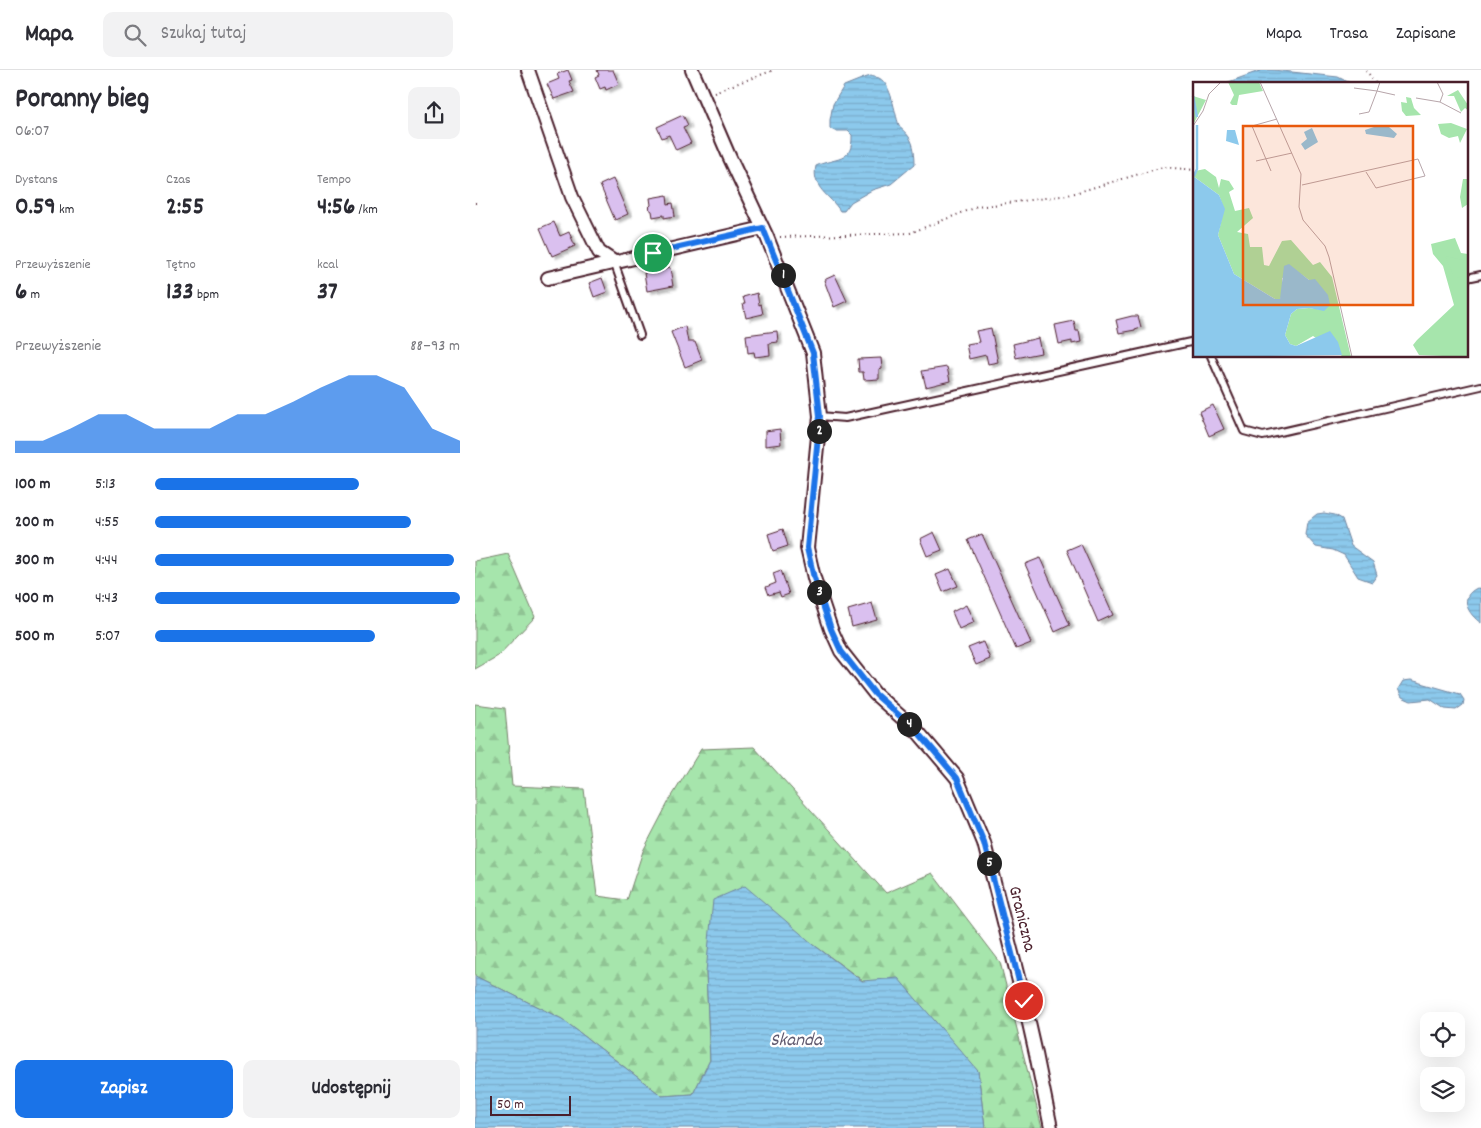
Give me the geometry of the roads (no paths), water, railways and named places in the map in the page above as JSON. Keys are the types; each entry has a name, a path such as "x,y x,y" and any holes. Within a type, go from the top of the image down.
{"street":[{"path":"527,70 572,197 599,252 614,262"},
{"name":"Graniczna","path":"692,70 765,232 813,353 820,416 807,548 814,578 831,629 841,651 875,694 918,732 957,778 984,843 1030,1027 1051,1128"},
{"path":"548,278 614,262 765,232"}],"lane":[{"path":"614,262 640,335"},
{"path":"820,416 845,418 1193,341"},
{"path":"1212,358 1244,431 1263,436 1481,386"}],"water":[{"path":"1262,70 1273,70 1338,77 1348,82 1229,82"},
{"path":"871,76 879,78 887,86 899,125 912,143 915,164 891,184 872,190 851,202 844,211 840,211 819,186 815,174 816,166 841,158 849,151 852,144 852,135 848,131 830,129 833,104 844,86"},
{"path":"1317,514 1335,515 1342,519 1351,546 1373,562 1377,575 1372,582 1358,577 1344,555 1333,550 1316,547 1305,535 1307,522"},
{"path":"1477,588 1481,589 1481,623 1472,615 1466,601 1471,592"},
{"path":"1411,680 1460,694 1464,700 1463,705 1456,710 1445,709 1430,699 1411,701 1402,697 1398,689 1403,681"},
{"name":"Skanda","path":"745,886 814,945 862,981 898,978 978,1071 985,1128 475,1128 475,976 562,1019 662,1096 693,1094 710,1060 706,972 713,900"}]}
